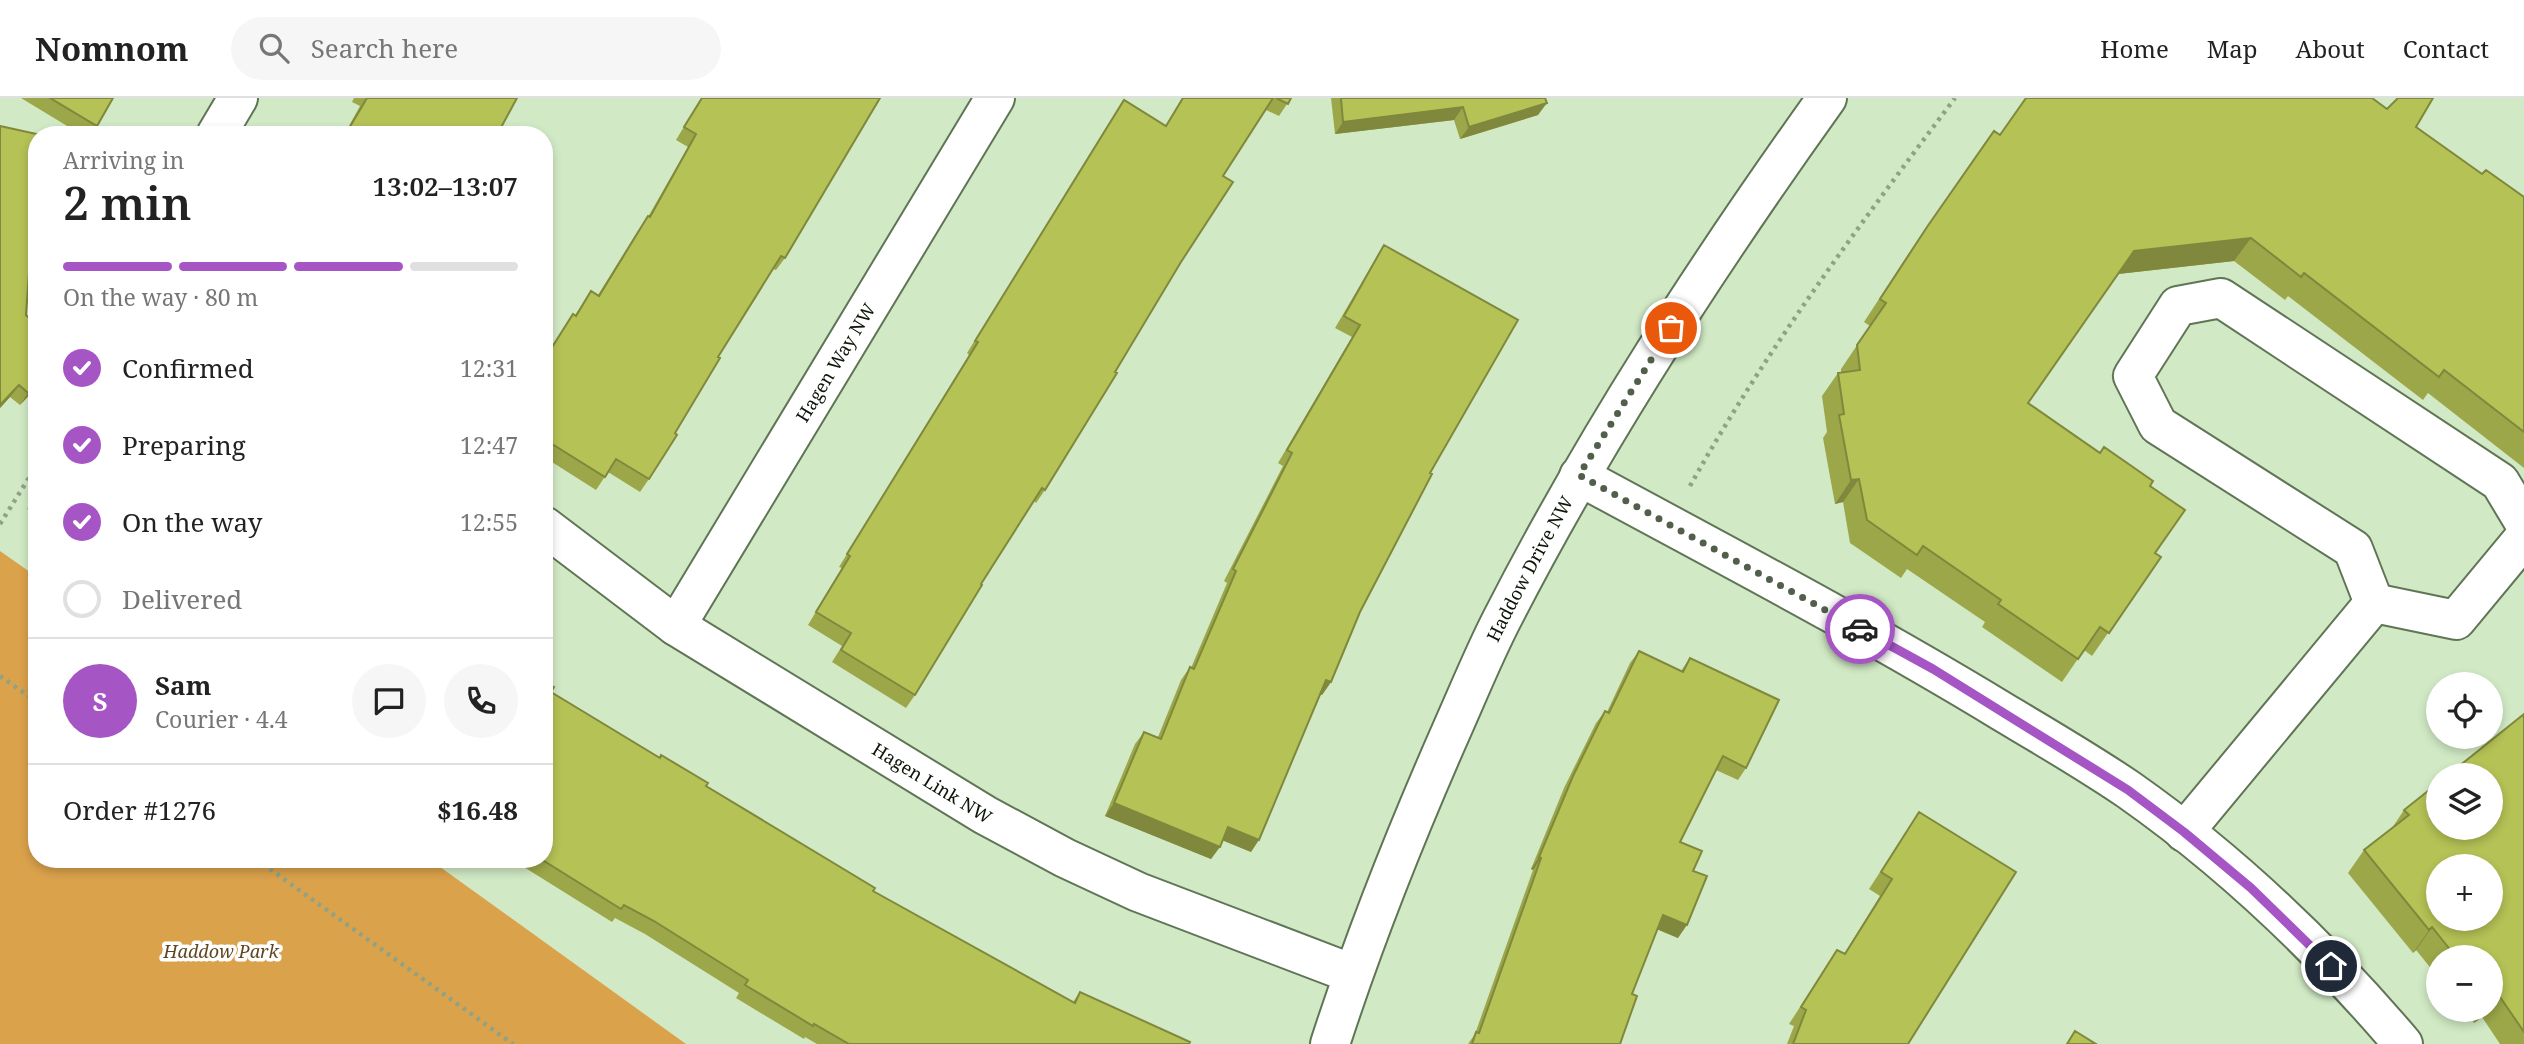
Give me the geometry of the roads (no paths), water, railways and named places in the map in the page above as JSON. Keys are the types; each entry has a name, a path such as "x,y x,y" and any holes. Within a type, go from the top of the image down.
{"street":[{"path":"221,126 238,98"},
{"name":"Hagen Way NW","path":"676,625 995,98"},
{"name":"Haddow Drive NW","path":"1330,1044 1353,974 1421,800 1501,621 1579,475 1671,328 1827,98"},
{"path":"2374,603 2353,549 2158,425 2133,376 2178,306 2221,298 2500,482 2524,522"},
{"path":"1579,475 1933,669 2128,790 2251,888 2314,948 2403,1044"},
{"name":"Hagen Link NW","path":"553,533 676,625 985,815 1065,858 1138,892 1353,974"},
{"path":"2374,603 2456,620 2524,538"},
{"path":"2184,832 2374,603"}],"park label":[{"name":"Haddow Park","path":"221,951"}]}
